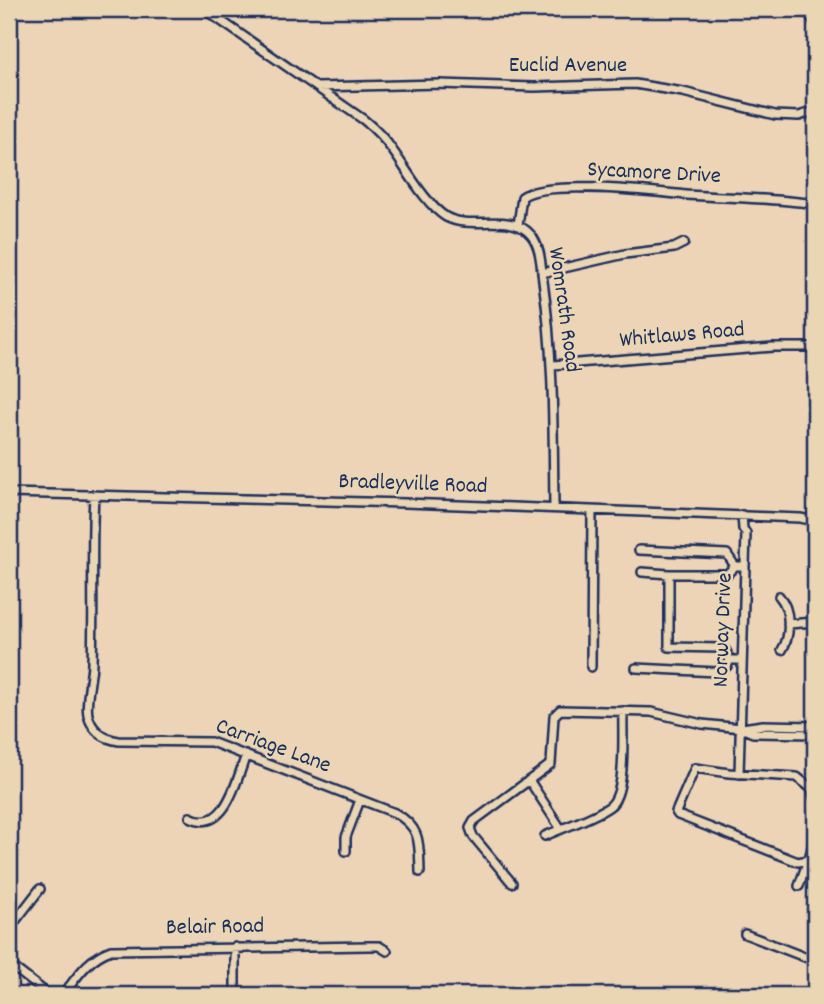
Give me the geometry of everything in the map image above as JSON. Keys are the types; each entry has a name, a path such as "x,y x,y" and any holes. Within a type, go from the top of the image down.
{"street":[{"name":"Womrath Road","path":"204,9 374,129 440,213 455,221 471,224 518,225 535,240 542,273 553,365 554,508"},
{"path":"806,9 815,23"},
{"name":"Euclid Avenue","path":"317,87 635,84 683,92 775,115 799,116 815,111"},
{"name":"Sycamore Drive","path":"518,225 522,197 546,190 636,188 815,204"},
{"path":"542,273 625,254 674,248 684,243"},
{"name":"Whitlaws Road","path":"553,365 773,347 815,347"},
{"name":"Bradleyville Road","path":"9,494 554,508 800,517 815,521"},
{"name":"Carriage Lane","path":"94,495 92,674 87,707 91,723 101,735 115,741 205,741 395,813 410,824 419,839 420,872"},
{"path":"590,667 592,511"},
{"name":"Norway Drive","path":"739,774 746,533 749,529 746,515"},
{"path":"639,550 727,554 735,566"},
{"path":"642,572 727,573 735,566 746,566"},
{"path":"669,574 669,647 721,648 726,651 730,660"},
{"path":"779,596 785,605 788,624 788,640 782,650"},
{"path":"788,624 815,622"},
{"path":"730,660 742,660"},
{"path":"636,668 717,672 727,666 730,660"},
{"path":"512,883 473,836 470,828 474,821 547,768 552,761 554,716 557,711 651,712 702,724 741,728 763,725 815,726"},
{"path":"545,836 608,808 616,799 621,777 623,711"},
{"path":"741,728 753,733 815,734"},
{"path":"190,817 204,822 213,819 222,811 246,755"},
{"path":"808,860 798,862 678,815 677,807 695,768 739,774 797,777 812,789 815,800"},
{"path":"529,780 561,829"},
{"path":"346,851 346,837 360,800"},
{"path":"799,886 813,843 815,811"},
{"path":"9,929 40,890"},
{"path":"745,934 815,961"},
{"name":"Belair Road","path":"63,995 88,963 111,950 379,946 387,951"},
{"path":"235,947 235,995"},
{"path":"9,964 48,995"}]}
